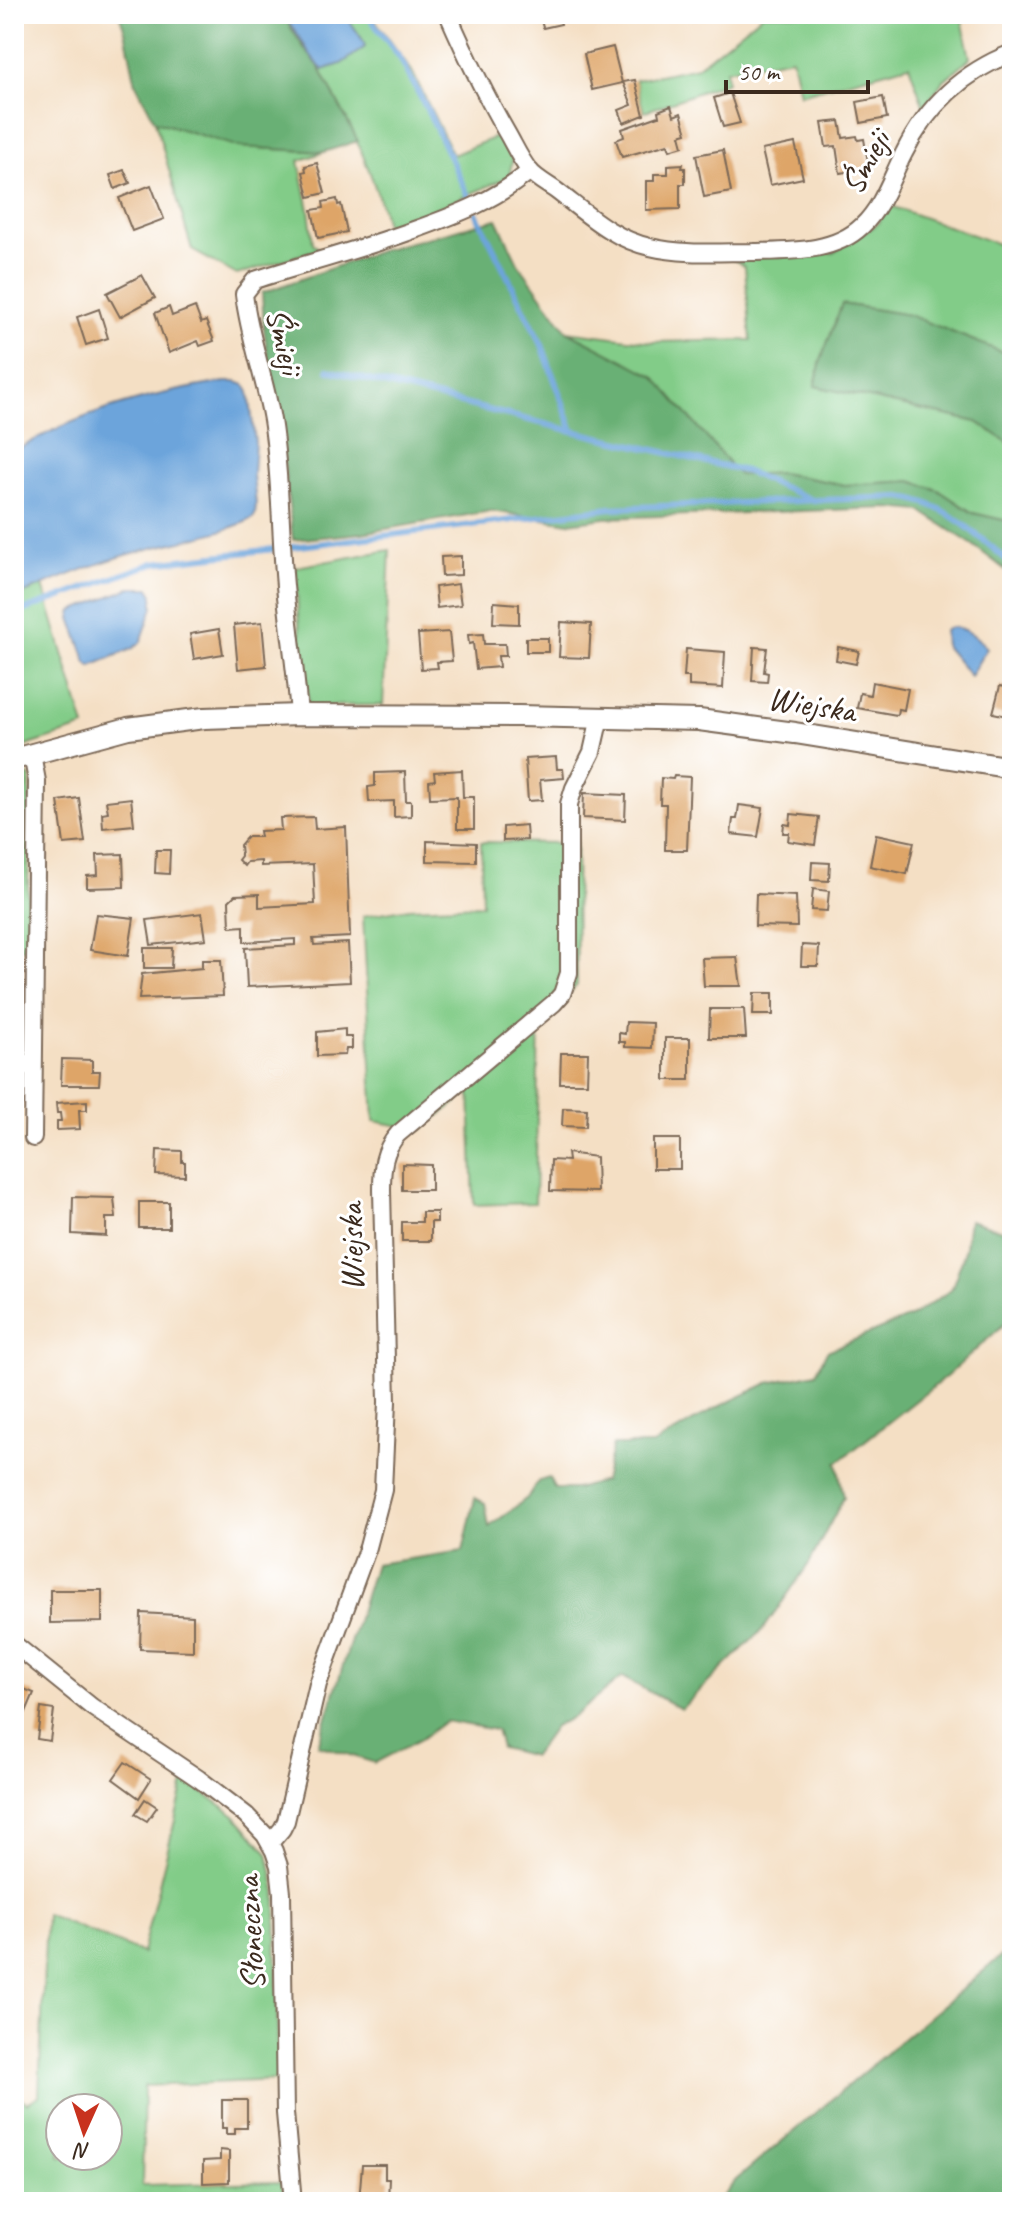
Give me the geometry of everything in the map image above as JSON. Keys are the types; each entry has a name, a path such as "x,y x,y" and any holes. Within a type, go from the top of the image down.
{"street":[{"name":"Śmieji","path":"448,14 483,92 530,171 605,228 628,240 668,251 813,249 840,241 861,228 882,201 905,150 927,113 966,76 992,60 1012,53"},
{"name":"Śmieji","path":"299,715 285,587 276,451 244,294 255,280 350,252 485,202 530,171"},
{"name":"Wiejska","path":"23,756 104,734 204,718 299,715 600,717 699,720 1012,768"},
{"name":"Wiejska","path":"270,1843 286,1821 318,1684 370,1539 383,1490 387,1411 384,1156 398,1134 562,994 569,973 569,804 592,752 600,717"},
{"path":"23,756 37,781 33,1138"},
{"name":"Słoneczna","path":"14,1644 92,1707 224,1797 257,1826 270,1843 279,1866 282,1893 285,2113 293,2202"}],"green space":[{"path":"119,14 282,14 318,65 358,141 324,152 239,147 155,121 136,84"},
{"path":"345,14 371,14 412,71 453,155 502,134 513,157 509,177 387,230 367,166 318,65 323,69 331,66 364,42"},
{"path":"763,14 961,14 970,58 943,81 924,107 909,65 800,94 792,58 726,70 727,82 644,112 635,80 697,67"},
{"path":"155,121 239,147 324,152 299,161 313,243 319,249 237,275 192,250"},
{"path":"891,206 1012,249 1012,356 909,315 842,304 821,360 815,386 977,422 1012,445 1012,522 973,513 938,490 911,481 845,485 781,473 739,476 654,377 567,331 651,342 751,340 745,267 732,258 833,253 876,225"},
{"path":"497,219 518,263 567,331 654,376 739,475 781,473 845,485 911,481 938,490 973,513 1012,522 1012,575 921,511 888,508 605,518 569,523 491,511 362,533 293,540 264,330 262,293 385,249"},
{"path":"842,304 909,315 1012,356 1012,445 977,422 815,386 821,360"},
{"path":"390,550 383,705 309,706 298,615 296,567"},
{"path":"43,586 85,727 14,750 14,597"},
{"path":"30,775 27,948 14,949 14,779"},
{"path":"576,831 577,985 539,1024 535,1203 474,1205 470,1092 421,1130 374,1121 363,916 409,908 482,905 481,842 560,843"},
{"path":"969,1220 1012,1233 1012,1317 947,1376 837,1463 844,1497 810,1562 765,1627 681,1709 622,1677 574,1716 554,1727 533,1756 501,1748 496,1730 445,1721 421,1739 375,1763 318,1745 375,1564 463,1551 475,1498 485,1503 489,1527 527,1498 539,1481 549,1478 555,1489 576,1489 604,1481 613,1445 653,1445 714,1409 768,1383 816,1373 827,1351 910,1317 951,1290 964,1254"},
{"path":"185,1780 235,1815 268,1853 276,1891 278,2080 144,2086 142,2185 281,2182 285,2202 14,2202 14,2092 27,2103 39,2096 46,1914 142,1953"},
{"path":"1012,1947 1012,2202 718,2202 736,2180"}],"water":[{"path":"280,14 345,14 365,47 341,64 323,70"},
{"path":"225,382 245,385 249,392 255,442 253,475 256,504 252,519 210,534 106,561 14,597 14,452 63,426 116,406"},
{"path":"130,588 149,588 153,595 153,607 141,642 132,649 91,666 87,663 71,618 73,611"},
{"path":"950,627 971,633 987,648 970,676 945,646 944,631"}],"building":[{"path":"559,14 561,24 543,28 540,16"},
{"path":"613,47 622,83 592,90 584,54"},
{"path":"635,80 644,115 624,123 619,110 632,105 623,82"},
{"path":"730,93 740,123 723,127 714,98"},
{"path":"883,97 887,118 861,123 857,102"},
{"path":"671,106 674,116 681,113 687,133 680,135 683,146 670,150 668,144 622,157 616,140 624,137 622,129 659,116 658,111"},
{"path":"840,121 843,138 857,136 858,140 864,139 869,168 840,173 836,146 826,147 822,123"},
{"path":"795,143 803,178 770,185 762,150"},
{"path":"723,150 731,192 704,197 696,155"},
{"path":"1009,155 1012,156 1012,193 1005,193"},
{"path":"317,163 325,193 309,197 303,172 306,171 305,166"},
{"path":"683,164 685,184 680,184 680,209 646,210 646,181 654,181 654,174 668,174 668,165"},
{"path":"124,170 130,183 115,189 110,175"},
{"path":"151,185 164,219 132,231 119,198"},
{"path":"337,199 347,232 318,238 312,210 324,208 323,202"},
{"path":"142,275 155,298 120,317 107,293"},
{"path":"169,307 172,316 195,307 201,323 206,321 214,341 200,346 198,341 169,353 155,313"},
{"path":"99,309 108,338 86,345 77,317"},
{"path":"461,556 461,575 442,576 441,557"},
{"path":"458,584 461,605 437,608 435,587"},
{"path":"494,602 519,604 519,624 493,623"},
{"path":"262,622 266,666 238,669 234,625"},
{"path":"561,622 591,624 589,658 559,657"},
{"path":"219,629 223,654 194,659 190,634"},
{"path":"449,632 452,661 437,662 438,668 421,669 418,634"},
{"path":"483,634 484,644 505,644 506,656 498,656 499,667 476,669 473,643 469,644 468,635"},
{"path":"526,638 548,638 548,652 526,652"},
{"path":"754,647 767,648 764,672 768,673 767,682 752,681"},
{"path":"838,647 859,651 856,664 836,660"},
{"path":"686,649 725,652 723,688 689,686 689,677 684,677"},
{"path":"872,682 908,689 904,710 898,709 897,715 857,708 860,693 870,695"},
{"path":"1000,686 1012,689 1012,717 993,713"},
{"path":"556,757 557,769 563,769 564,778 540,780 542,800 528,801 525,759"},
{"path":"462,770 463,797 474,797 474,829 457,829 457,797 430,798 429,781 435,780 434,772"},
{"path":"405,772 406,801 411,801 411,816 394,817 394,801 369,802 368,787 375,786 375,773"},
{"path":"674,776 690,777 687,850 665,850 666,804 660,804 661,778 673,779"},
{"path":"584,793 626,795 625,820 583,818"},
{"path":"79,798 85,842 64,844 58,801"},
{"path":"131,798 134,825 103,828 102,813 108,812 106,801"},
{"path":"739,805 763,808 758,837 731,834"},
{"path":"791,814 819,817 815,845 788,841 789,833 783,833 784,824 790,825"},
{"path":"314,817 315,829 346,827 350,937 313,939 314,945 348,943 350,982 247,987 245,948 295,945 295,939 244,942 244,926 230,927 229,901 235,895 259,894 259,907 315,904 313,864 261,866 261,861 247,862 244,866 238,860 241,856 240,845 247,837 260,837 259,831 281,830 280,818"},
{"path":"526,825 527,840 503,841 503,827"},
{"path":"876,834 914,842 907,874 870,866"},
{"path":"427,841 476,843 476,862 427,861"},
{"path":"156,850 170,850 169,874 155,873"},
{"path":"123,854 124,887 87,888 87,876 98,875 97,855"},
{"path":"812,862 830,863 829,881 811,880"},
{"path":"813,889 829,891 827,911 811,910"},
{"path":"756,894 796,896 797,927 755,926"},
{"path":"202,913 206,939 151,945 147,920"},
{"path":"96,914 134,918 128,956 90,950"},
{"path":"802,945 819,946 818,966 801,966"},
{"path":"144,948 172,948 171,968 144,968"},
{"path":"14,953 23,953 23,981 14,981"},
{"path":"737,957 741,986 704,986 702,958"},
{"path":"202,960 221,960 223,996 139,999 142,974 202,968"},
{"path":"754,993 773,993 773,1015 753,1015"},
{"path":"710,1009 744,1009 746,1038 709,1038"},
{"path":"626,1022 653,1023 652,1048 625,1047 625,1042 619,1042 619,1033 625,1034"},
{"path":"345,1029 345,1037 352,1037 352,1049 346,1049 345,1055 317,1056 317,1032"},
{"path":"665,1038 690,1038 690,1080 665,1080"},
{"path":"561,1053 588,1053 587,1083 560,1083"},
{"path":"62,1059 92,1060 92,1071 100,1071 99,1085 61,1085"},
{"path":"87,1101 87,1110 79,1110 80,1129 57,1130 57,1121 61,1121 56,1103"},
{"path":"563,1108 587,1109 586,1127 562,1126"},
{"path":"653,1139 680,1139 680,1169 653,1169"},
{"path":"157,1150 182,1151 185,1176 156,1175"},
{"path":"567,1153 596,1157 597,1192 550,1191 551,1160 568,1161"},
{"path":"402,1164 431,1165 431,1190 402,1190"},
{"path":"73,1197 114,1198 116,1218 106,1218 106,1236 72,1234"},
{"path":"139,1202 169,1202 169,1228 139,1228"},
{"path":"422,1212 437,1212 437,1222 431,1222 431,1241 402,1241 402,1222 422,1222"},
{"path":"50,1590 102,1590 102,1622 50,1623"},
{"path":"141,1613 193,1616 193,1651 140,1649"},
{"path":"14,1685 34,1693 23,1719 14,1716"},
{"path":"41,1708 54,1710 50,1741 37,1739"},
{"path":"125,1762 151,1779 139,1798 113,1779"},
{"path":"145,1799 157,1807 147,1821 135,1814"},
{"path":"222,2100 247,2100 247,2128 235,2128 235,2134 226,2134 226,2128 222,2128"},
{"path":"220,2150 229,2151 229,2182 203,2183 203,2161 220,2160"},
{"path":"362,2165 385,2165 385,2179 389,2179 386,2202 359,2201"}],"waterway":[{"path":"367,14 400,58 469,198"},
{"path":"476,213 542,345 573,431 745,471 812,500"},
{"path":"328,370 573,431"},
{"path":"292,547 611,508 901,497 917,500 947,513 1012,564"},
{"path":"14,614 154,563 274,549"}]}
